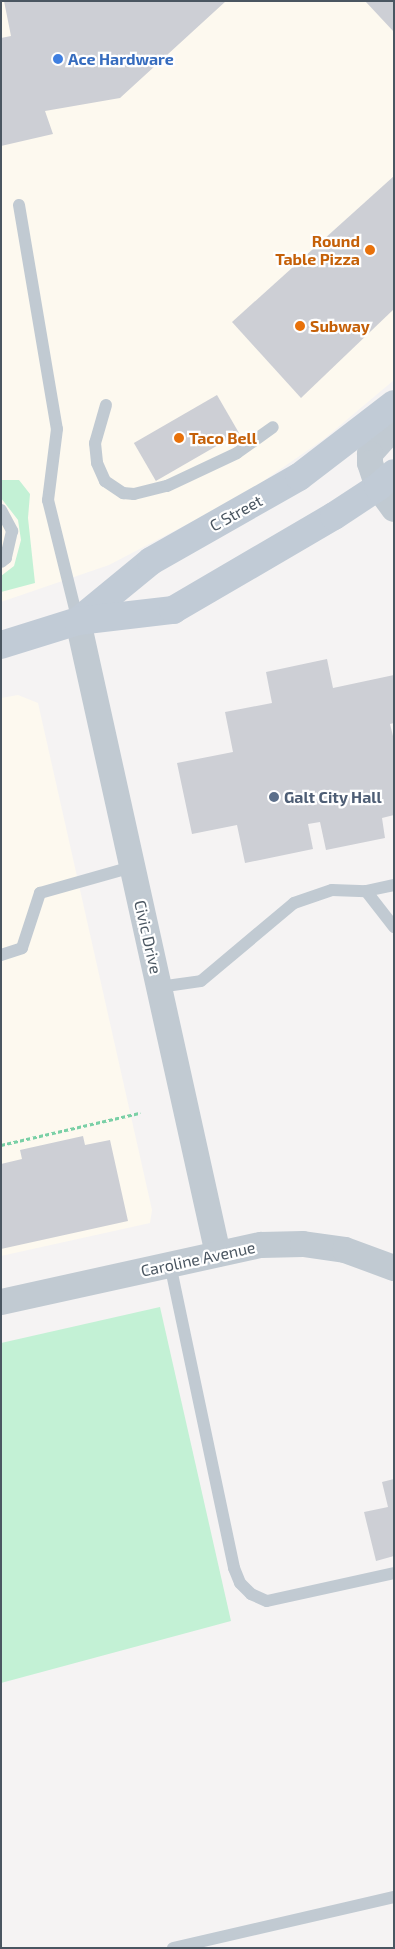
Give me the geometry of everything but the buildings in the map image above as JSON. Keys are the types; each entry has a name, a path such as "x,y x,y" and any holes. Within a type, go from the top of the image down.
{"street":[{"name":"C Street","path":"78,621 151,561 299,478 394,404"},
{"path":"394,427 370,454 372,473 386,480 394,509"},
{"name":"C Street","path":"1,645 78,621 174,610 386,480"},
{"name":"Civic Drive","path":"78,621 218,1254"},
{"name":"Caroline Avenue","path":"1,1302 261,1245 303,1244 345,1250 394,1268"}],"lane":[{"path":"19,205 56,429 48,500 78,621"},
{"path":"106,405 95,443 97,463 105,481 123,493 134,494 167,486 237,453 273,427"},
{"path":"1,510 12,531 6,558 1,562"},
{"path":"1,955 22,948 40,893 132,867"},
{"path":"159,987 201,981 294,903 332,890 366,891 394,885"},
{"path":"366,891 394,927"},
{"path":"170,1264 234,1568 240,1583 251,1594 267,1601 394,1573"},
{"path":"173,1948 394,1897"}],"path":[{"path":"1,1145 140,1113"}],"shaded area":[{"path":"1,1 394,1 394,380 324,439 243,495 109,565 1,602"},
{"path":"18,695 38,703 152,1210 150,1223 1,1256 1,698"}],"green space":[{"path":"1,480 19,480 30,494 28,518 35,583 1,592 1,576 14,566 21,540 18,520 1,498"},
{"path":"160,1307 231,1621 1,1683 1,1343"}],"place":[{"name":"Ace Hardware","path":"58,59"},
{"name":"Round Table Pizza","path":"370,250"},
{"name":"Subway","path":"300,326"},
{"name":"Taco Bell","path":"179,438"},
{"name":"Galt City Hall","path":"274,797"}]}
